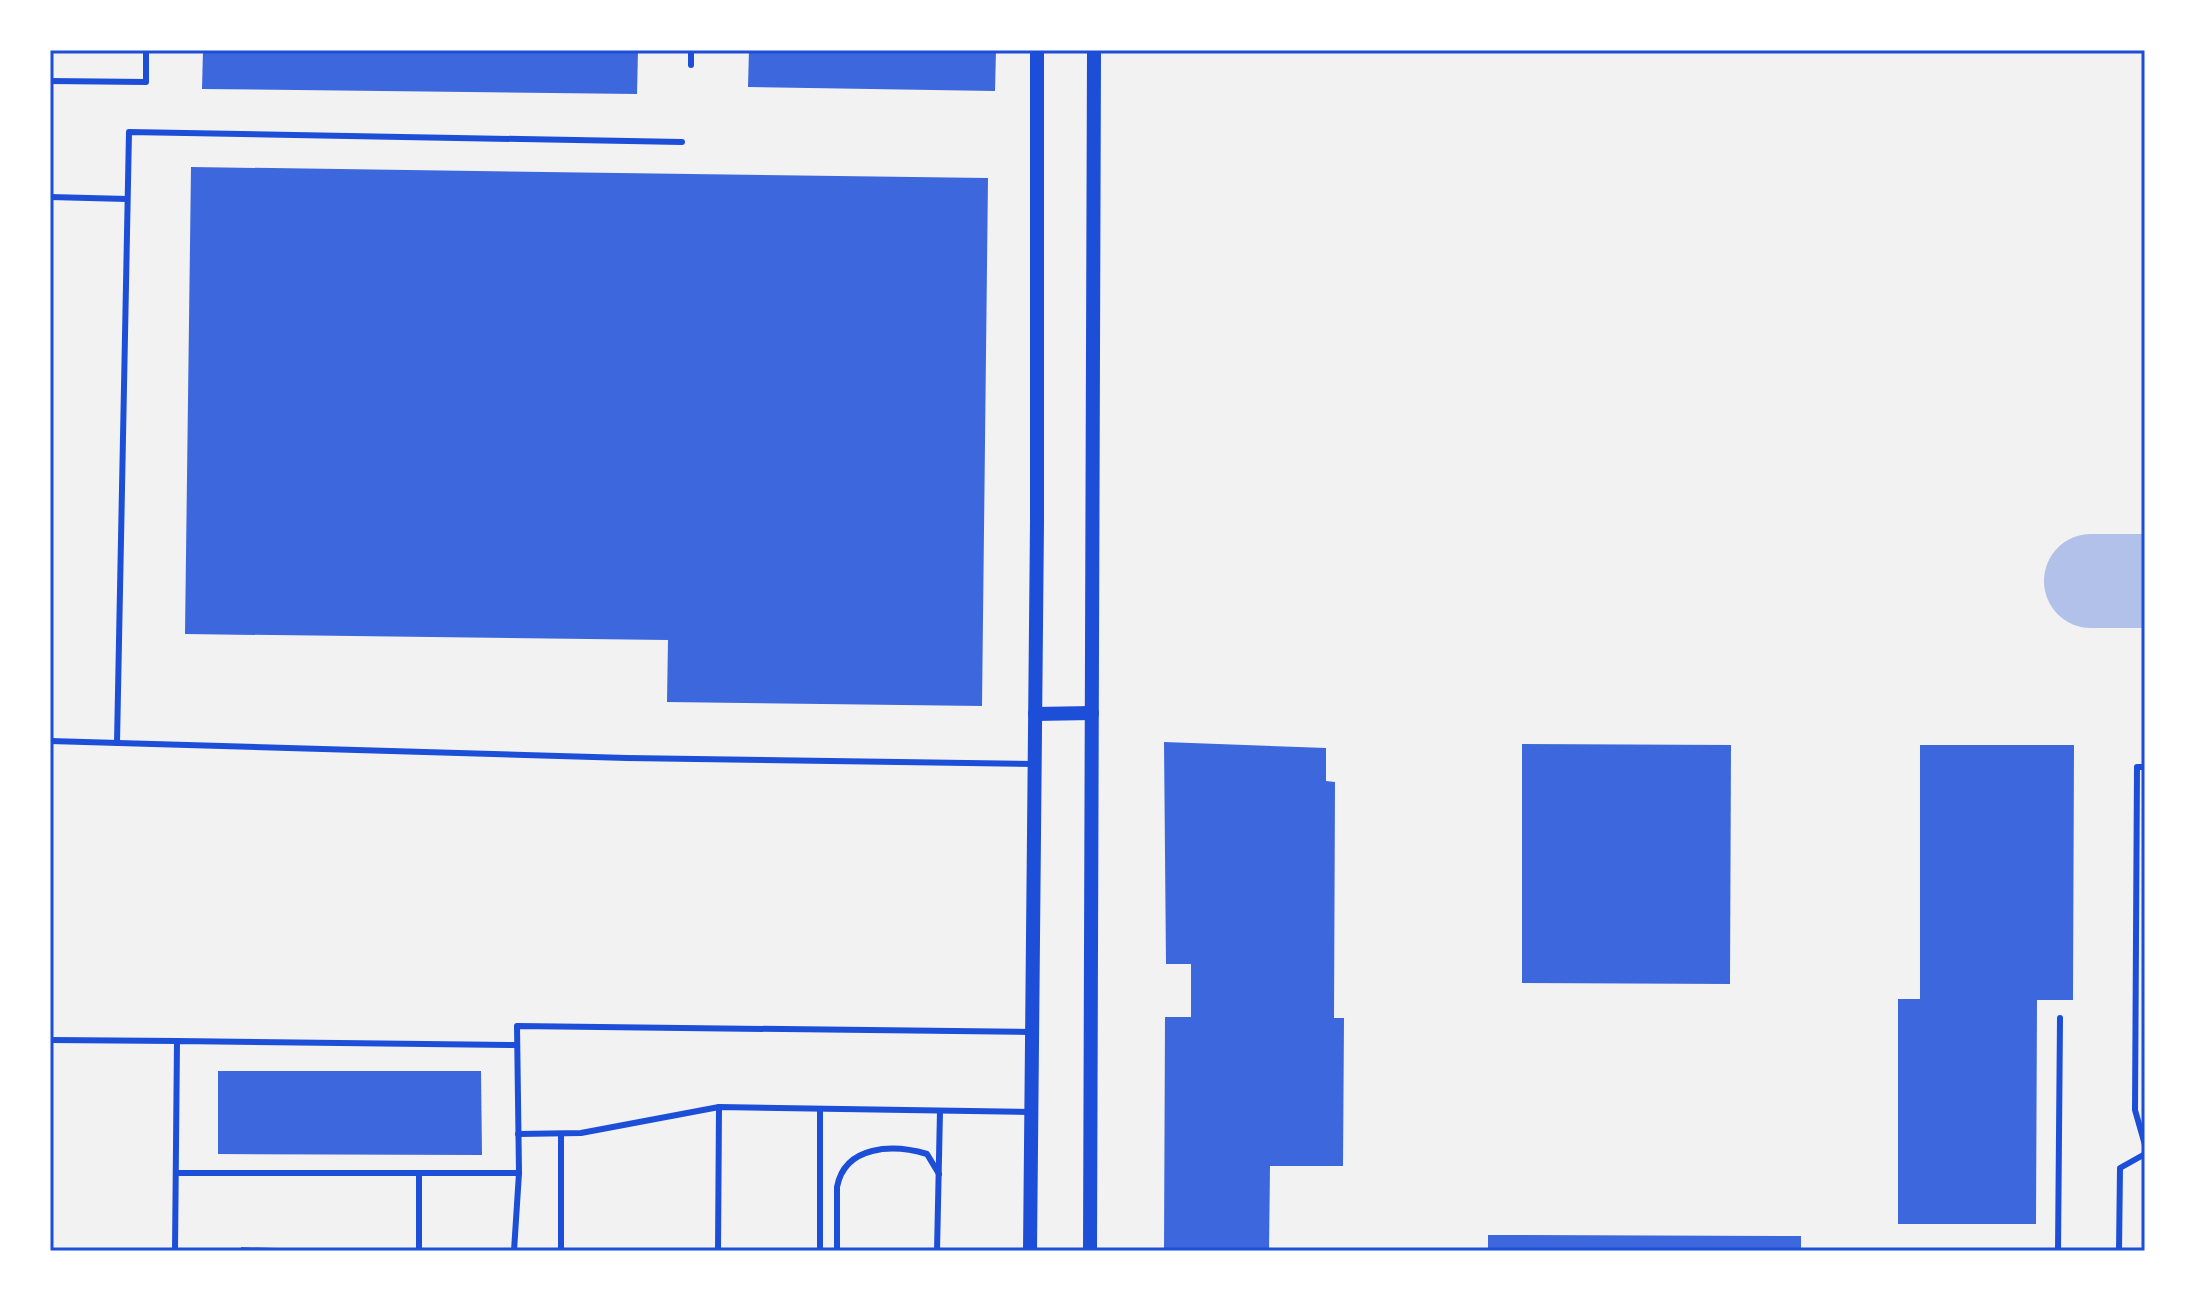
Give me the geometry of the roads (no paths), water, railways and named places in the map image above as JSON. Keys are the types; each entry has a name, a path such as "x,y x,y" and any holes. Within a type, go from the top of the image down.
{"street":[{"path":"1030,1251 1037,522 1037,50"},
{"path":"1090,1251 1094,50"},
{"path":"1035,714 1092,713"}],"lane":[{"path":"50,81 146,82 146,50"},
{"path":"691,50 691,65"},
{"path":"117,743 129,132 682,142"},
{"path":"50,197 127,199"},
{"path":"50,741 641,758 1034,764"},
{"path":"2145,767 2137,767 2135,1094 2135,1110 2145,1145"},
{"path":"2058,1251 2060,1018"},
{"path":"514,1251 519,1173 517,1026 1032,1032"},
{"path":"50,1040 517,1045"},
{"path":"175,1251 177,1041"},
{"path":"518,1134 581,1133 719,1107 1030,1112"},
{"path":"718,1251 719,1107"},
{"path":"820,1109 820,1251"},
{"path":"937,1251 940,1111"},
{"path":"561,1134 561,1251"},
{"path":"837,1251 837,1187 839,1177 850,1160 868,1150 911,1150 927,1154 939,1174"},
{"path":"2119,1251 2120,1168 2145,1154"},
{"path":"176,1173 519,1173"},
{"path":"419,1173 419,1251"}]}
